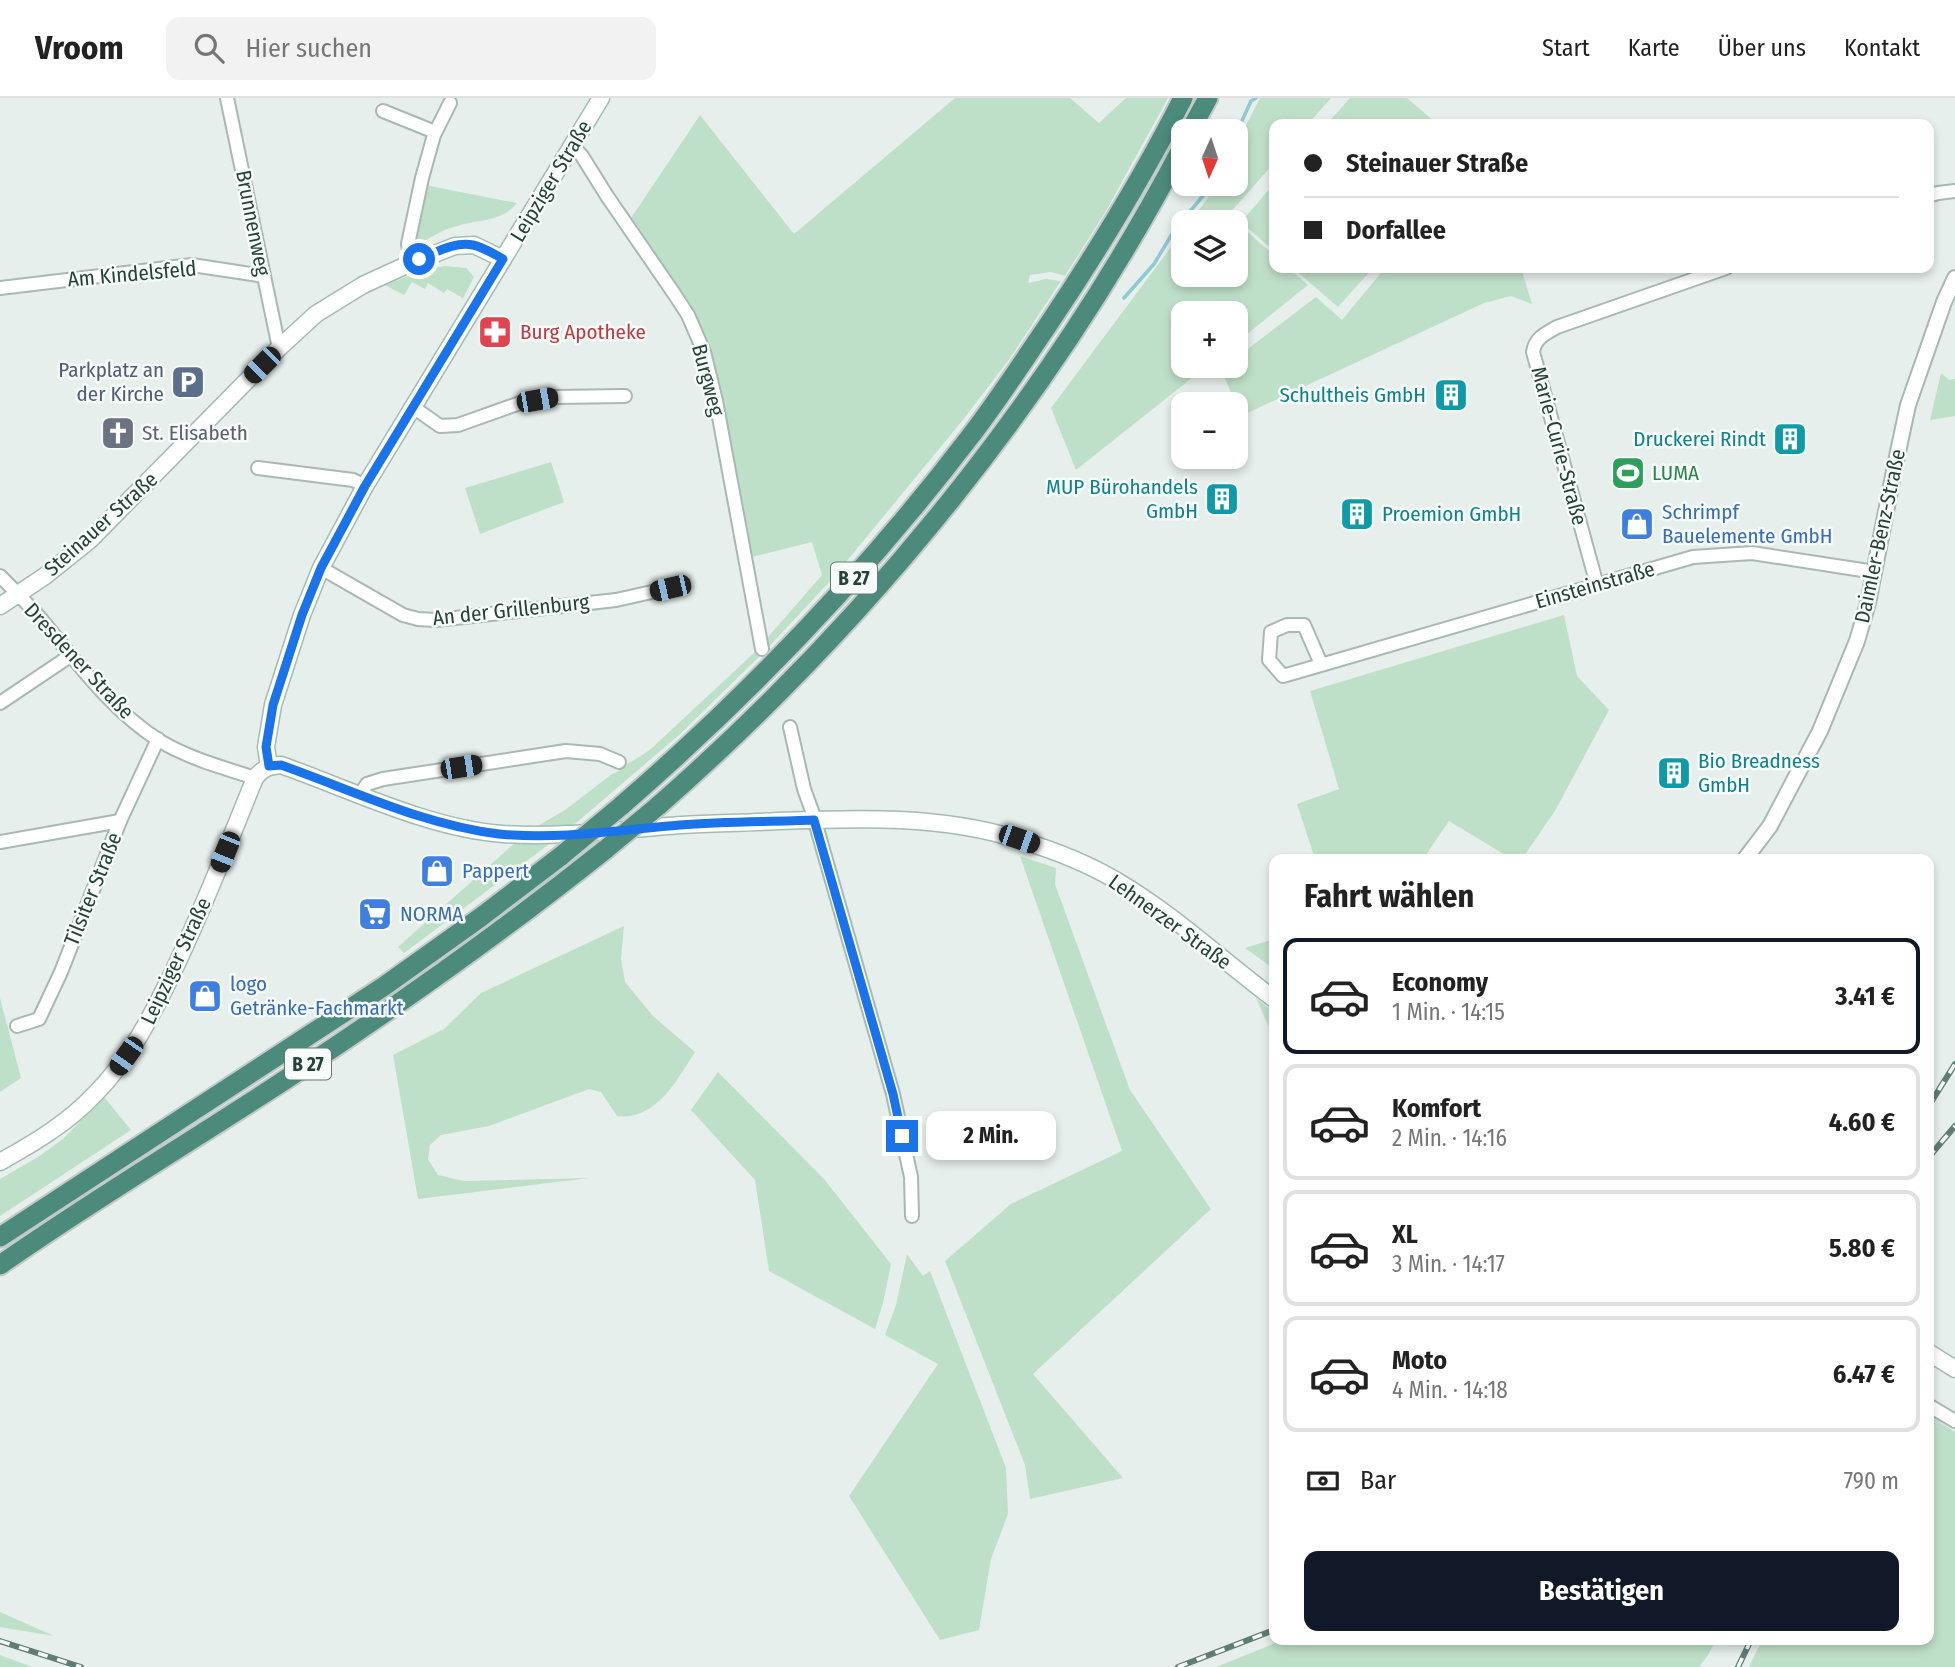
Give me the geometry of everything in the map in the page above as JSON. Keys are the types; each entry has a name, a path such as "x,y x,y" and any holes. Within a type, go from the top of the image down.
{"highway":[{"name":"B 27","path":"0,1237 383,986 481,916 561,856 621,806 671,763 764,674 860,571 971,436 1083,273 1145,170 1183,98"},
{"path":"1197,119 1208,98"},
{"name":"B 27","path":"0,1265 299,1071 496,935 606,849 741,729 811,660 873,593 957,493 1030,395 1074,329 1171,167"}],"main road":[{"name":"Leipziger Straße","path":"0,1162 51,1131 94,1095 113,1074 141,1033 197,923 255,778 269,766 266,747 273,705 302,615 321,568 365,486 601,98"},
{"name":"Steinauer Straße","path":"0,606 63,563 90,540 279,348 327,307 363,285 439,251 474,245 503,259"},
{"name":"Lehnerzer Straße","path":"269,766 281,765 427,818 463,828 501,834 555,836 682,825 890,820 954,826 1019,839 1095,869 1119,883 1163,912 1269,995"},
{"path":"1934,1356 1955,1369"}],"street":[{"name":"Brunnenweg","path":"228,98 279,348"},
{"path":"411,262 408,244 422,178 435,132 450,103"},
{"path":"383,111 435,132"},
{"name":"Burgweg","path":"572,145 688,315 704,352 716,401 762,649"},
{"path":"1934,196 1955,191"},
{"name":"Am Kindelsfeld","path":"0,288 192,265 264,275"},
{"name":"Marie-Curie-Straße","path":"1597,585 1533,352 1535,344 1541,336 1557,327 1712,273"},
{"name":"Daimler-Benz-Straße","path":"1749,854 1770,826 1820,731 1857,641 1875,572 1908,405 1955,278"},
{"path":"413,407 440,426 458,425 520,403 555,397 625,396"},
{"path":"258,468 353,480 365,486"},
{"name":"Einsteinstraße","path":"1321,664 1304,625 1287,625 1271,632 1269,660 1283,676 1693,557 1752,553 1875,572"},
{"name":"An der Grillenburg","path":"321,568 395,611 418,619 435,620 616,600 670,588"},
{"name":"Dresdener Straße","path":"0,576 39,617 70,656 126,714 158,739 181,751 255,778"},
{"path":"0,703 70,656"},
{"path":"790,727 804,789 893,1094 911,1177 912,1216"},
{"name":"Tilsiter Straße","path":"17,1026 39,1019 61,972 120,821 158,739"},
{"path":"360,794 368,784 383,779 566,751 600,754 619,762"},
{"path":"0,842 120,821"},
{"path":"1934,1409 1955,1421"}],"green space":[{"path":"955,98 1070,98 1099,123 1126,98 1168,98 1106,211 1065,276 1051,272 1030,275 1028,283 1046,279 1061,281 1008,361 832,579 763,653 679,735 569,829 534,828 565,810 653,747 756,651 822,575 812,542 748,558 707,350 629,221 700,115 794,234"},
{"path":"1260,98 1331,98 1312,119 1269,119 1269,169 1248,192 1248,122"},
{"path":"1350,98 1407,98 1431,119 1331,119"},
{"path":"427,185 517,203 504,214 450,228 423,242 415,237"},
{"path":"1269,190 1269,247 1248,228 1248,214"},
{"path":"1245,196 1232,210 1199,210 1208,198"},
{"path":"1248,232 1269,251 1269,273 1294,273 1308,285 1248,333 1248,301 1171,301 1171,378 1192,378 1076,470 1051,408 1171,247 1171,287 1248,287"},
{"path":"444,266 466,268 474,277 463,298 447,289 444,293 428,283 425,289 412,282 404,295 385,285 421,271"},
{"path":"1299,273 1369,273 1338,307"},
{"path":"1381,273 1523,273 1532,304 1511,296 1484,303 1248,413 1248,392 1231,392 1225,378 1248,378 1248,349 1316,297 1342,320"},
{"path":"1941,373 1949,380 1955,379 1955,416 1930,420"},
{"path":"551,462 564,502 480,534 465,488"},
{"path":"1564,615 1577,676 1609,710 1555,811 1525,854 1504,854 1449,821 1426,854 1313,854 1297,804 1339,789 1310,691"},
{"path":"516,842 552,842 404,953 398,947"},
{"path":"1020,856 1056,868 1055,884 1130,1090 1211,1209 1033,1374 1123,1478 1030,1499 1025,1465 945,1261 1011,1204 1122,1151"},
{"path":"624,926 621,959 625,982 653,1016 695,1052 673,1086 654,1105 631,1116 617,1116 601,1092 589,1089 489,1126 441,1135 430,1145 428,1159 438,1175 464,1181 589,1178 418,1199 393,1055 444,1029 481,993"},
{"path":"1269,941 1269,965 1245,948"},
{"path":"0,998 21,1078 0,1092"},
{"path":"1256,998 1269,1009 1269,1027"},
{"path":"718,1072 824,1179 891,1264 875,1329 769,1271 755,1180 691,1110"},
{"path":"104,1097 131,1130 0,1216 0,1179 63,1139"},
{"path":"907,1254 923,1276 930,1271 1006,1468 1008,1514 991,1559 979,1630 940,1640 849,1496 938,1364 885,1335 896,1305"},
{"path":"1934,1418 1955,1432 1955,1667 1749,1667 1760,1645 1934,1645"},
{"path":"0,1612 54,1636 0,1627"},
{"path":"1271,1645 1713,1645 1699,1667 1216,1667"},
{"path":"0,1655 32,1667 0,1667"}],"waterway":[{"path":"1243,119 1251,101 1256,98"},
{"path":"1124,298 1154,264 1175,229 1203,196"}],"railway":[{"path":"1934,1097 1955,1064"},
{"path":"1934,1151 1955,1126"},
{"path":"1178,1667 1269,1632"},
{"path":"0,1641 81,1667"},
{"path":"1738,1667 1749,1645"}],"place":[{"name":"Burg Apotheke","path":"495,332"},
{"name":"Parkplatz an der Kirche","path":"188,382"},
{"name":"Schultheis GmbH","path":"1451,395"},
{"name":"St. Elisabeth","path":"118,433"},
{"name":"Druckerei Rindt","path":"1790,439"},
{"name":"LUMA","path":"1628,473"},
{"name":"MUP Bürohandels GmbH","path":"1222,499"},
{"name":"Proemion GmbH","path":"1357,514"},
{"name":"Schrimpf Bauelemente GmbH","path":"1637,524"},
{"name":"Bio Breadness GmbH","path":"1674,773"},
{"name":"Pappert","path":"437,871"},
{"name":"NORMA","path":"375,914"},
{"name":"logo Getränke-Fachmarkt","path":"205,996"}],"route":[{"path":"419,259 464,245 474,245 503,259 365,486 321,568 302,615 273,705 266,747 269,766 281,765 427,818 463,828 501,834 555,836 682,825 814,820 893,1094 902,1136"}]}
